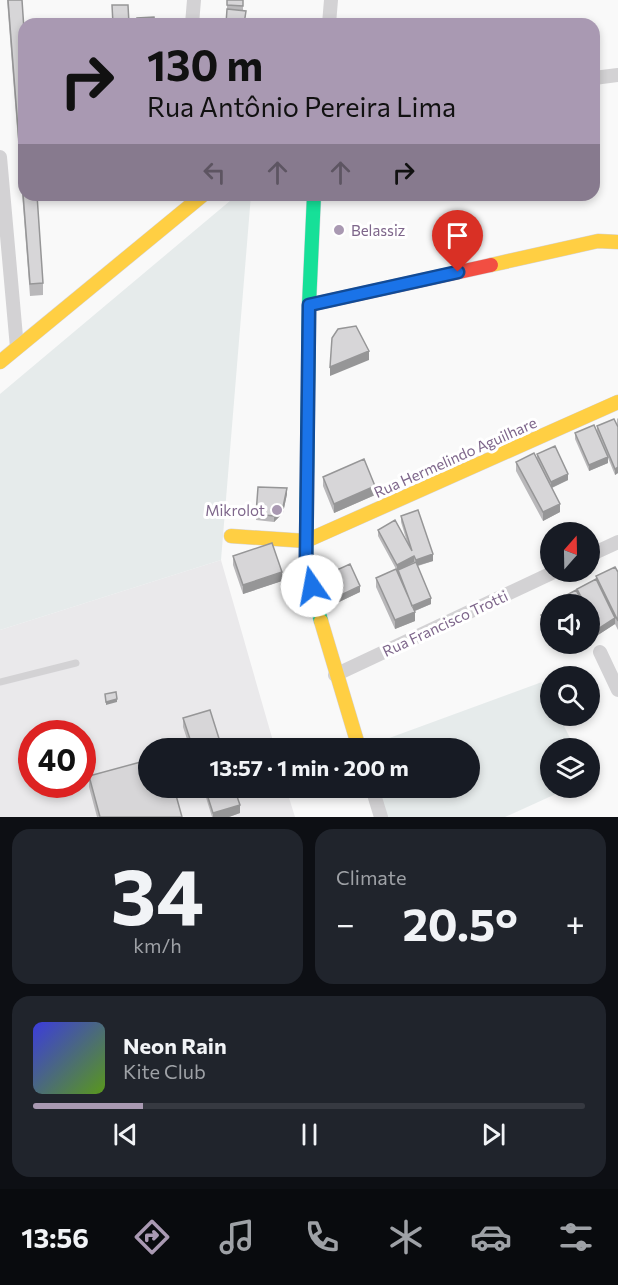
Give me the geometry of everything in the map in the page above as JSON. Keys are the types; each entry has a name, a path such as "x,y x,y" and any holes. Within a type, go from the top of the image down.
{"street":[{"path":"192,18 194,0"},
{"path":"330,18 331,0"},
{"path":"600,77 618,75"},
{"path":"0,157 16,348"},
{"path":"183,210 184,201"},
{"path":"0,362 195,201"},
{"path":"314,201 309,305 306,564 335,675 356,738"},
{"path":"309,305 598,241 618,243"},
{"name":"Rua Hermelindo Aguilhare","path":"306,542 618,402"},
{"path":"231,536 306,542"},
{"path":"600,550 618,542"},
{"name":"Rua Francisco Trotti","path":"335,675 540,579"},
{"path":"600,652 618,690"},
{"path":"375,798 381,817"}],"lane":[{"path":"0,681 76,663"}],"shaded area":[{"path":"230,201 251,201 221,560 0,630 0,394"},
{"path":"221,560 272,738 138,738 138,798 289,798 295,817 0,817 0,630"},
{"path":"540,683 540,726 564,726 570,738 540,738 540,798 547,798 505,817 386,817 379,798 480,798 480,738 389,738"}],"building":[{"path":"8,0 22,0 23,18 18,18 18,129"},
{"path":"227,0 243,0 243,6 227,5"},
{"path":"112,5 128,5 129,18 113,18"},
{"path":"227,9 246,11 245,18 226,18"},
{"path":"24,201 37,201 43,283 30,284"},
{"path":"356,326 369,351 330,367 332,338 338,329"},
{"path":"614,419 618,427 618,467 615,469 597,426"},
{"path":"594,425 608,457 589,465 575,433"},
{"path":"555,446 568,474 551,482 537,454"},
{"path":"534,453 560,504 543,512 516,462"},
{"path":"364,459 375,486 334,504 323,477"},
{"path":"258,487 287,488 283,507 274,516 256,514"},
{"path":"418,510 433,554 416,560 414,556 397,565 378,530 395,520 412,551 401,516"},
{"path":"272,543 282,572 243,585 233,556"},
{"path":"416,562 431,598 412,606 398,570"},
{"path":"350,564 360,586 339,596 328,574"},
{"path":"615,567 618,572 618,621 599,582 600,574"},
{"path":"396,569 415,612 395,620 376,578"},
{"path":"590,582 597,582 615,618 600,628 600,594 580,594 577,589"},
{"path":"116,692 117,699 106,702 105,694"},
{"path":"210,710 219,738 190,738 183,718"},
{"path":"138,763 138,798 177,798 182,817 100,817 95,798 96,774"},
{"path":"208,798 238,798 240,805 213,813"}],"traffic: fast":[{"path":"314,201 309,305 306,564 321,621"}],"traffic: slow":[{"path":"0,362 196,201"},
{"path":"491,265 598,241 618,242"},
{"path":"231,536 306,541 618,402"},
{"path":"321,621 356,738"}],"traffic: jam":[{"path":"309,305 491,265"}],"place":[{"name":"Belassiz","path":"339,230"},
{"name":"Mikrolot","path":"277,510"}],"route":[{"path":"312,586 306,564 309,305 458,272"}]}
